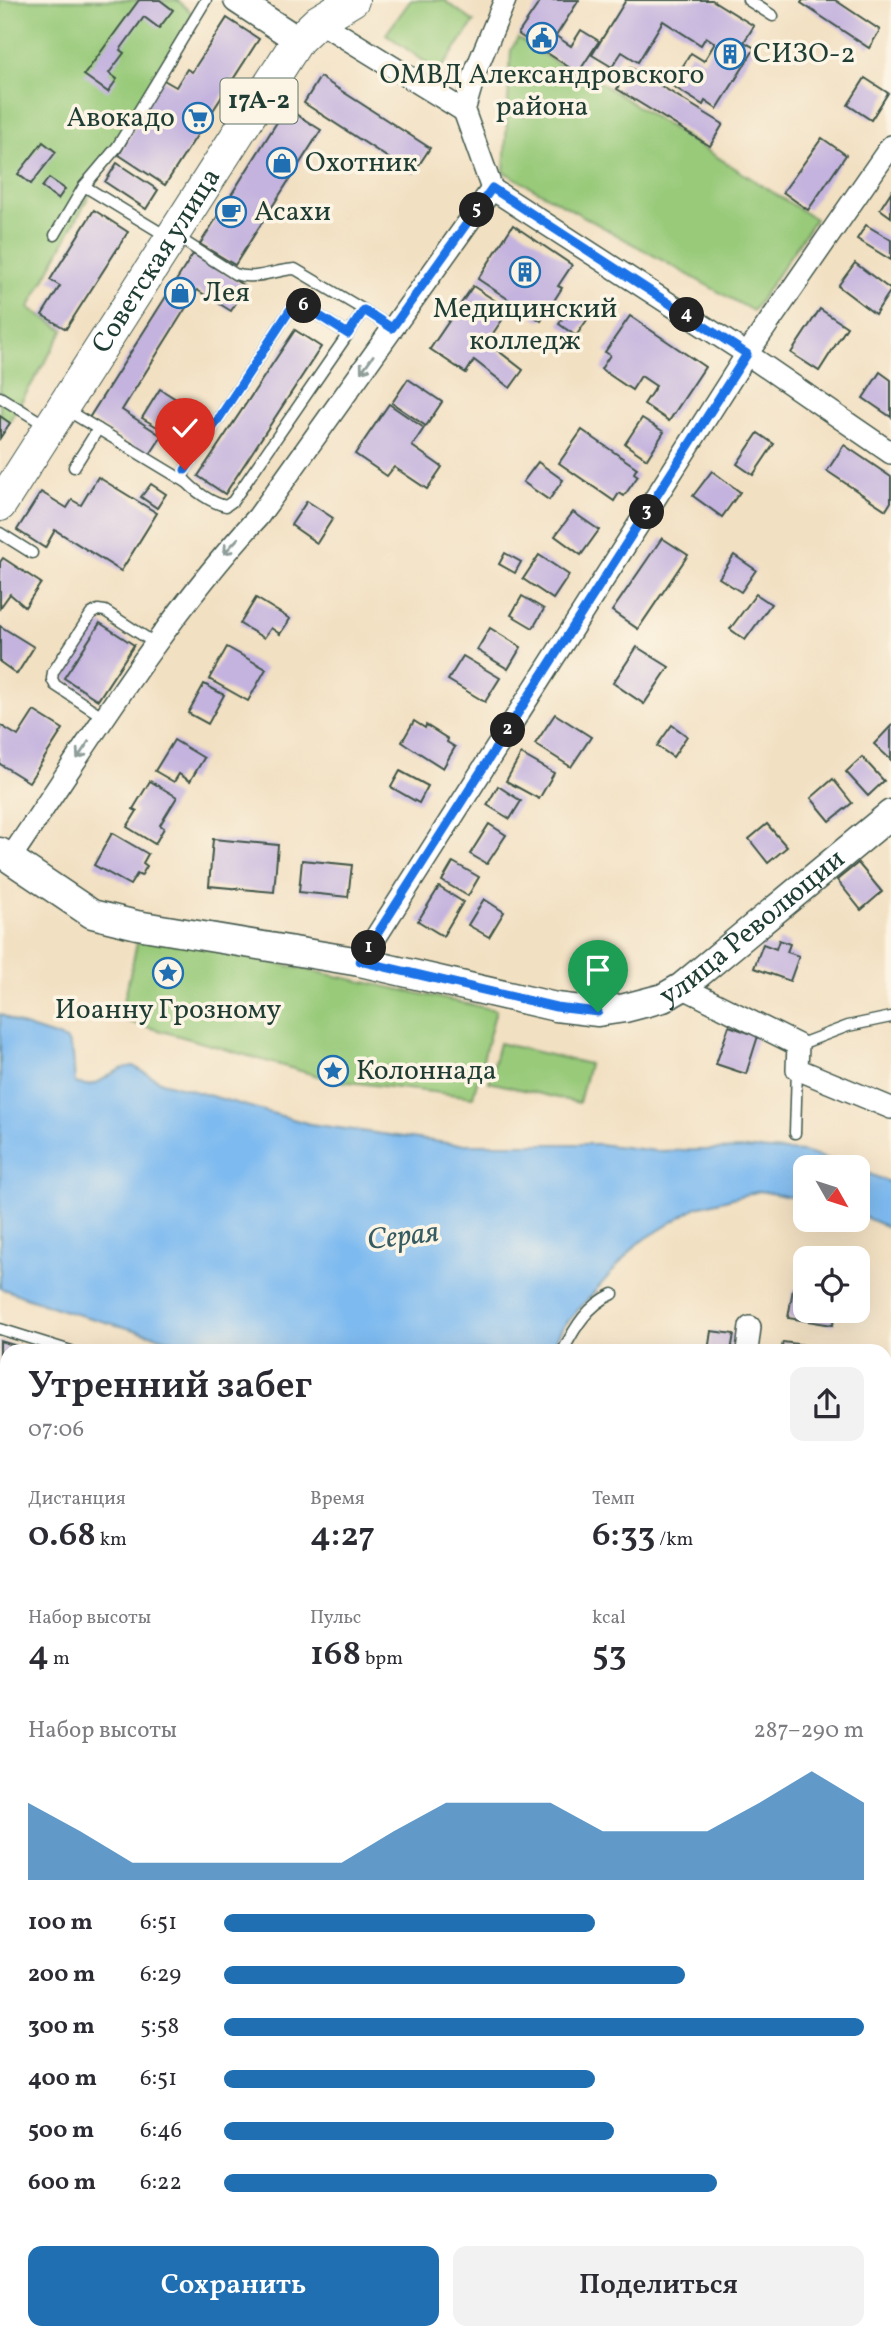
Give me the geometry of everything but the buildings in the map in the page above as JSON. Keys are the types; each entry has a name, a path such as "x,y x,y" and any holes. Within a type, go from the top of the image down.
{"main road":[{"name":"17А-2","path":"308,30 353,0"},
{"name":"Советская улица","path":"0,505 308,30"},
{"name":"улица Революции","path":"6,854 92,914 205,938 360,961 556,1007 598,1012 663,998 681,987 891,814"}],"street":[{"path":"237,0 308,30 464,111"},
{"path":"505,0 476,70 464,111 492,188 747,354 891,453"},
{"path":"360,961 747,354 891,146"},
{"path":"6,854 216,563 258,517 492,188"},
{"path":"681,987 798,1045 797,1069 891,1108"},
{"path":"748,1344 750,1327"}],"lane":[{"path":"55,235 85,186 117,147 206,0"},
{"path":"748,0 773,16"},
{"path":"85,186 235,274 245,278 295,269 392,328"},
{"path":"187,483 183,478 185,470 290,310 296,305 304,306 348,334"},
{"path":"0,397 97,429 217,504 226,506 233,501 364,310"},
{"path":"74,467 97,429"},
{"path":"0,533 32,553"},
{"path":"105,718 55,685 51,679 91,614 97,610 104,611 156,644"},
{"path":"798,1045 848,1026 891,1017"},
{"path":"795,1133 797,1069"},
{"path":"567,1344 576,1326 598,1300 613,1294"},
{"path":"0,1329 48,1344"}],"green space":[{"path":"0,0 177,0 193,14 134,112 29,308 64,330 0,437"},
{"path":"411,0 444,0 474,22 439,72 386,34"},
{"path":"518,38 567,68 599,82 815,219 753,311 504,172 511,50"},
{"path":"139,934 496,1010 473,1097 332,1080 120,1019"},
{"path":"499,1043 589,1064 579,1103 489,1082"}],"water":[{"name":"Серая","path":"0,1014 21,1025 67,1040 73,1054 75,1083 82,1085 93,1084 120,1069 133,1066 162,1082 310,1124 454,1144 599,1144 656,1151 754,1149 813,1155 793,1155 793,1198 760,1191 697,1207 637,1244 562,1328 554,1344 186,1344 65,1311 0,1288"},
{"path":"870,1174 891,1183 891,1229 870,1219"}],"place":[{"name":"ОМВД Александровского района","path":"542,38"},
{"name":"СИЗО-2","path":"730,54"},
{"name":"Авокадо","path":"198,118"},
{"name":"Охотник","path":"282,163"},
{"name":"Асахи","path":"231,212"},
{"name":"Медицинский колледж","path":"525,272"},
{"name":"Лея","path":"180,293"},
{"name":"Иоанну Грозному","path":"168,973"},
{"name":"Колоннада","path":"333,1071"}],"route":[{"path":"185,470 290,310 296,305 304,306 348,334 364,310 392,328 492,188 747,354 360,961 556,1007 598,1012"}]}
